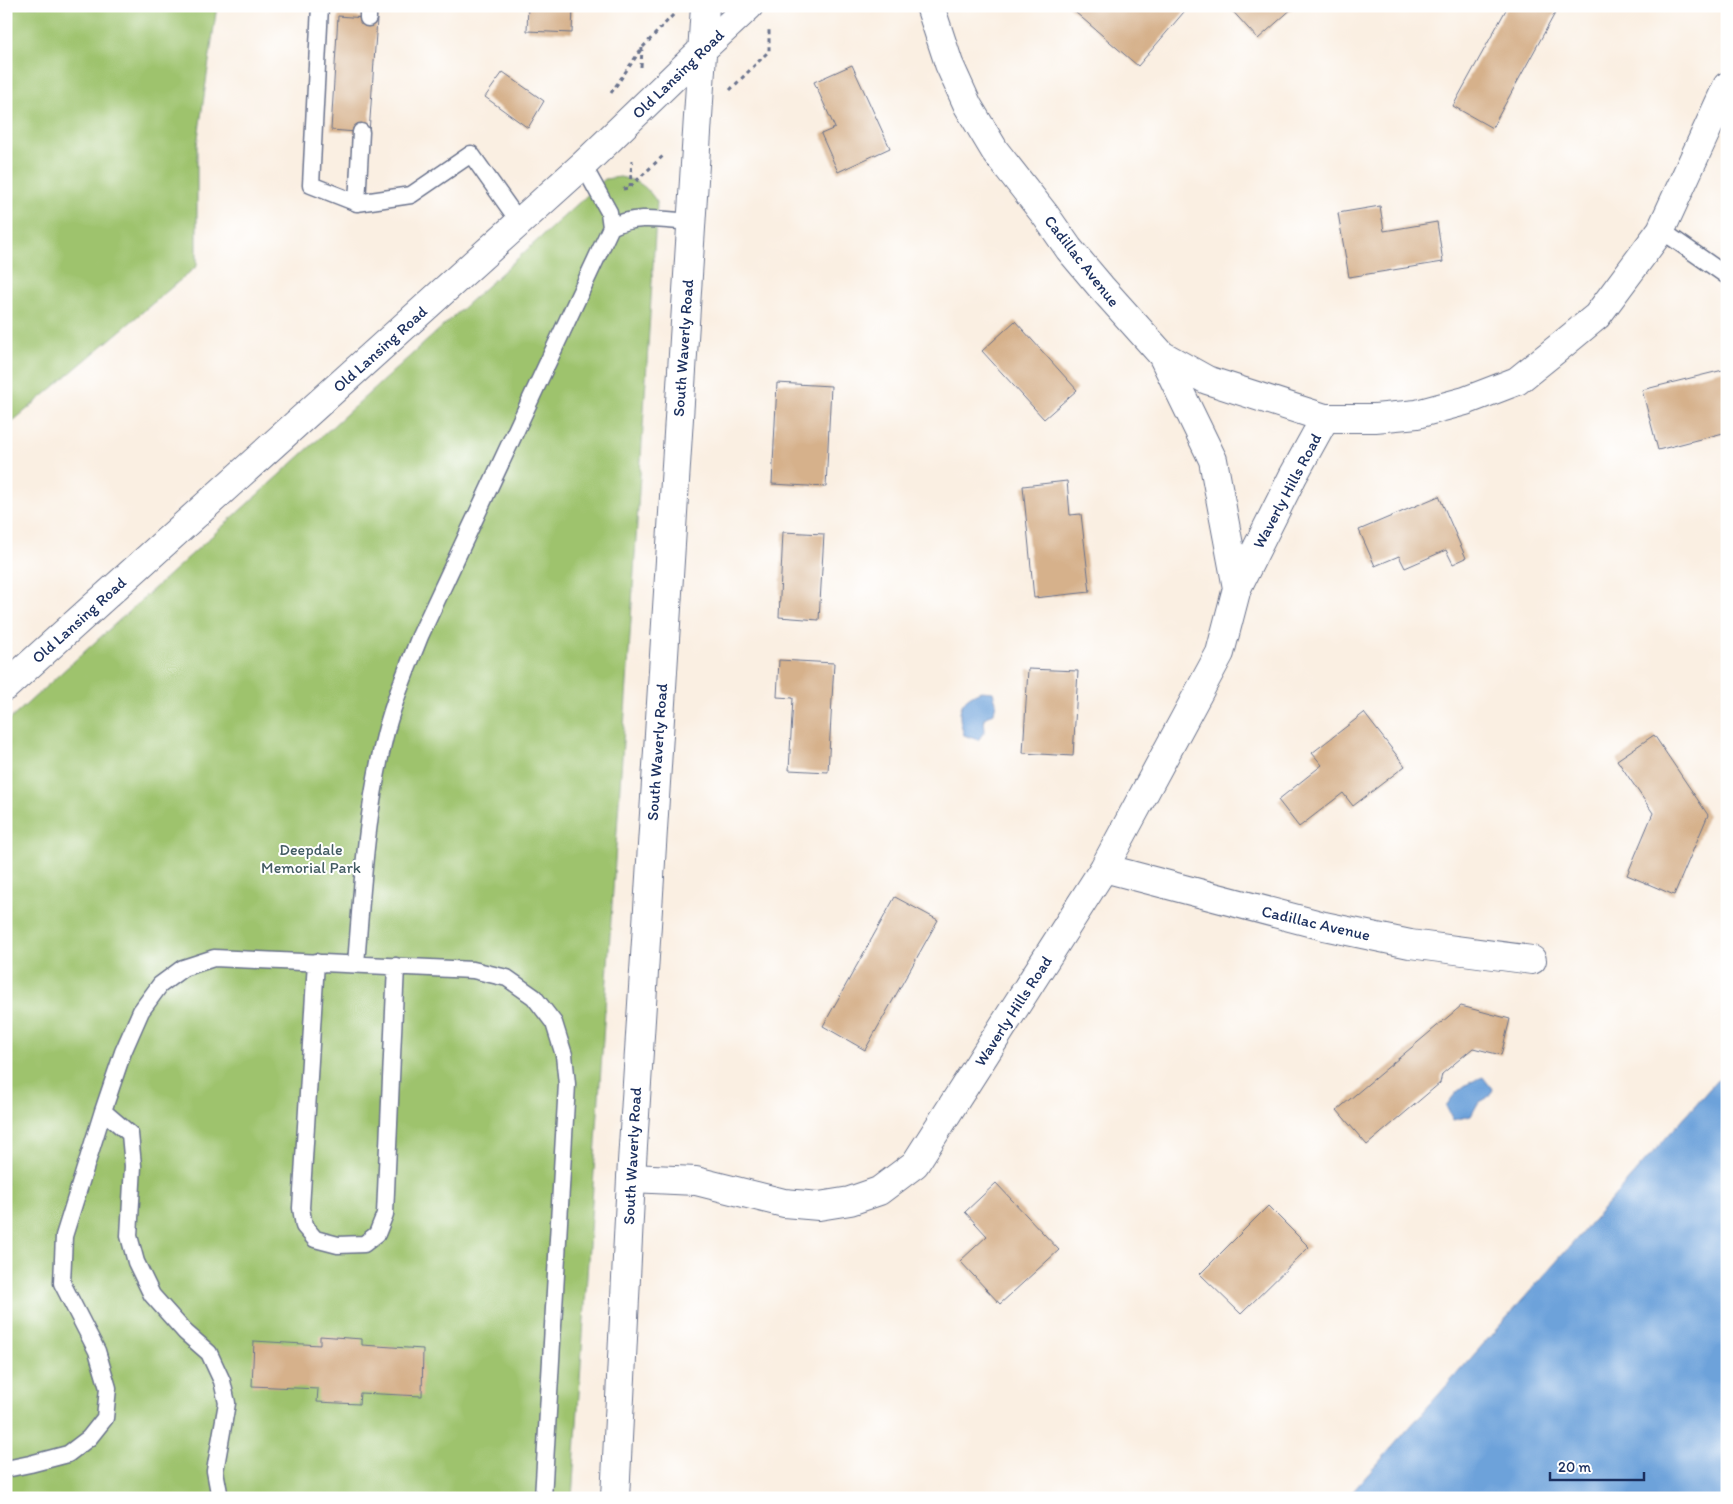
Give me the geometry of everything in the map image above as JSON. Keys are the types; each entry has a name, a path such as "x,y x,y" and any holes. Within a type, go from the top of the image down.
{"street":[{"name":"South Waverly Road","path":"615,1498 631,1178 704,6"},
{"name":"Old Lansing Road","path":"6,686 520,223 749,6"},
{"name":"Cadillac Avenue","path":"930,6 949,64 968,106 995,151 1046,216 1069,249 1162,355 1207,380 1325,418"},
{"name":"Waverly Hills Road","path":"631,1178 696,1182 784,1203 819,1206 850,1201 879,1190 915,1164 1104,868 1220,653 1237,588 1293,476 1325,418 1375,418 1417,414 1465,401 1518,381 1597,316 1661,230 1727,86"},
{"name":"Waverly Hills Road","path":"1162,355 1213,460 1237,588"},
{"name":"Cadillac Avenue","path":"1104,868 1324,926 1410,944 1532,960"}],"lane":[{"path":"320,6 311,185 357,203 411,195 471,154 520,223"},
{"path":"357,203 361,132"},
{"path":"356,964 370,806 383,743 399,691 420,636 611,227 609,212 583,165"},
{"path":"611,227 624,221 641,218 691,222"},
{"path":"1661,230 1727,276"},
{"path":"6,1469 68,1454 89,1438 105,1418 108,1388 97,1351 62,1283 64,1236 123,1052 141,1011 160,985 183,968 214,958 473,970 507,978 534,997 554,1024 564,1055 567,1084 543,1498"},
{"path":"316,962 301,1208 304,1226 315,1239 338,1245 364,1244 377,1234 385,1214 396,966"},
{"path":"103,1111 130,1134 132,1166 129,1236 136,1262 152,1295 185,1332 209,1353 222,1381 226,1403 215,1471 220,1498"}],"path":[{"path":"642,48 675,13"},
{"path":"600,194 630,188 769,51"}],"green space":[{"path":"6,6 217,6 197,145 197,266 6,427"},
{"name":"Deepdale Memorial Park","path":"620,177 633,180 642,185 657,202 628,668 572,1498 6,1498 6,723 605,179"}],"water":[{"path":"981,691 993,692 996,702 994,713 984,718 985,731 978,740 964,735 960,714 963,703"},
{"path":"1727,1069 1727,1498 1347,1498"},
{"path":"1483,1077 1493,1090 1487,1098 1478,1103 1471,1116 1453,1120 1446,1106 1462,1088"}],"building":[{"path":"528,6 573,6 572,33 527,31"},
{"path":"1068,6 1189,6 1138,66"},
{"path":"1228,6 1295,6 1258,39"},
{"path":"1508,6 1559,6 1492,128 1453,106"},
{"path":"338,16 377,19 369,133 331,130"},
{"path":"852,65 890,148 838,172 821,134 835,128 814,82"},
{"path":"503,72 544,101 528,128 485,97"},
{"path":"1380,206 1384,231 1437,222 1443,262 1349,277 1338,213"},
{"path":"1015,321 1077,390 1044,419 982,351"},
{"path":"1727,369 1727,432 1658,450 1642,390"},
{"path":"777,383 831,386 826,487 772,484"},
{"path":"1067,481 1070,515 1081,514 1090,592 1034,598 1023,486"},
{"path":"1439,496 1466,558 1453,564 1446,550 1405,568 1399,556 1375,566 1359,530"},
{"path":"783,532 824,534 819,620 779,617"},
{"path":"779,660 834,663 828,772 789,770 793,698 777,697"},
{"path":"1028,669 1078,671 1073,756 1023,753"},
{"path":"1364,713 1405,766 1353,806 1343,793 1299,827 1278,800 1322,765 1312,753"},
{"path":"1654,735 1708,815 1674,895 1627,875 1653,813 1617,760"},
{"path":"895,897 938,920 865,1050 823,1026"},
{"path":"1461,1006 1510,1019 1501,1055 1473,1048 1442,1074 1440,1083 1367,1145 1337,1110"},
{"path":"996,1183 1059,1250 1000,1304 960,1261 987,1236 965,1212"},
{"path":"1268,1206 1309,1247 1241,1314 1200,1274"},
{"path":"320,1336 362,1339 362,1345 423,1349 422,1396 360,1393 359,1404 317,1402 318,1389 252,1386 254,1341 320,1345"}]}
